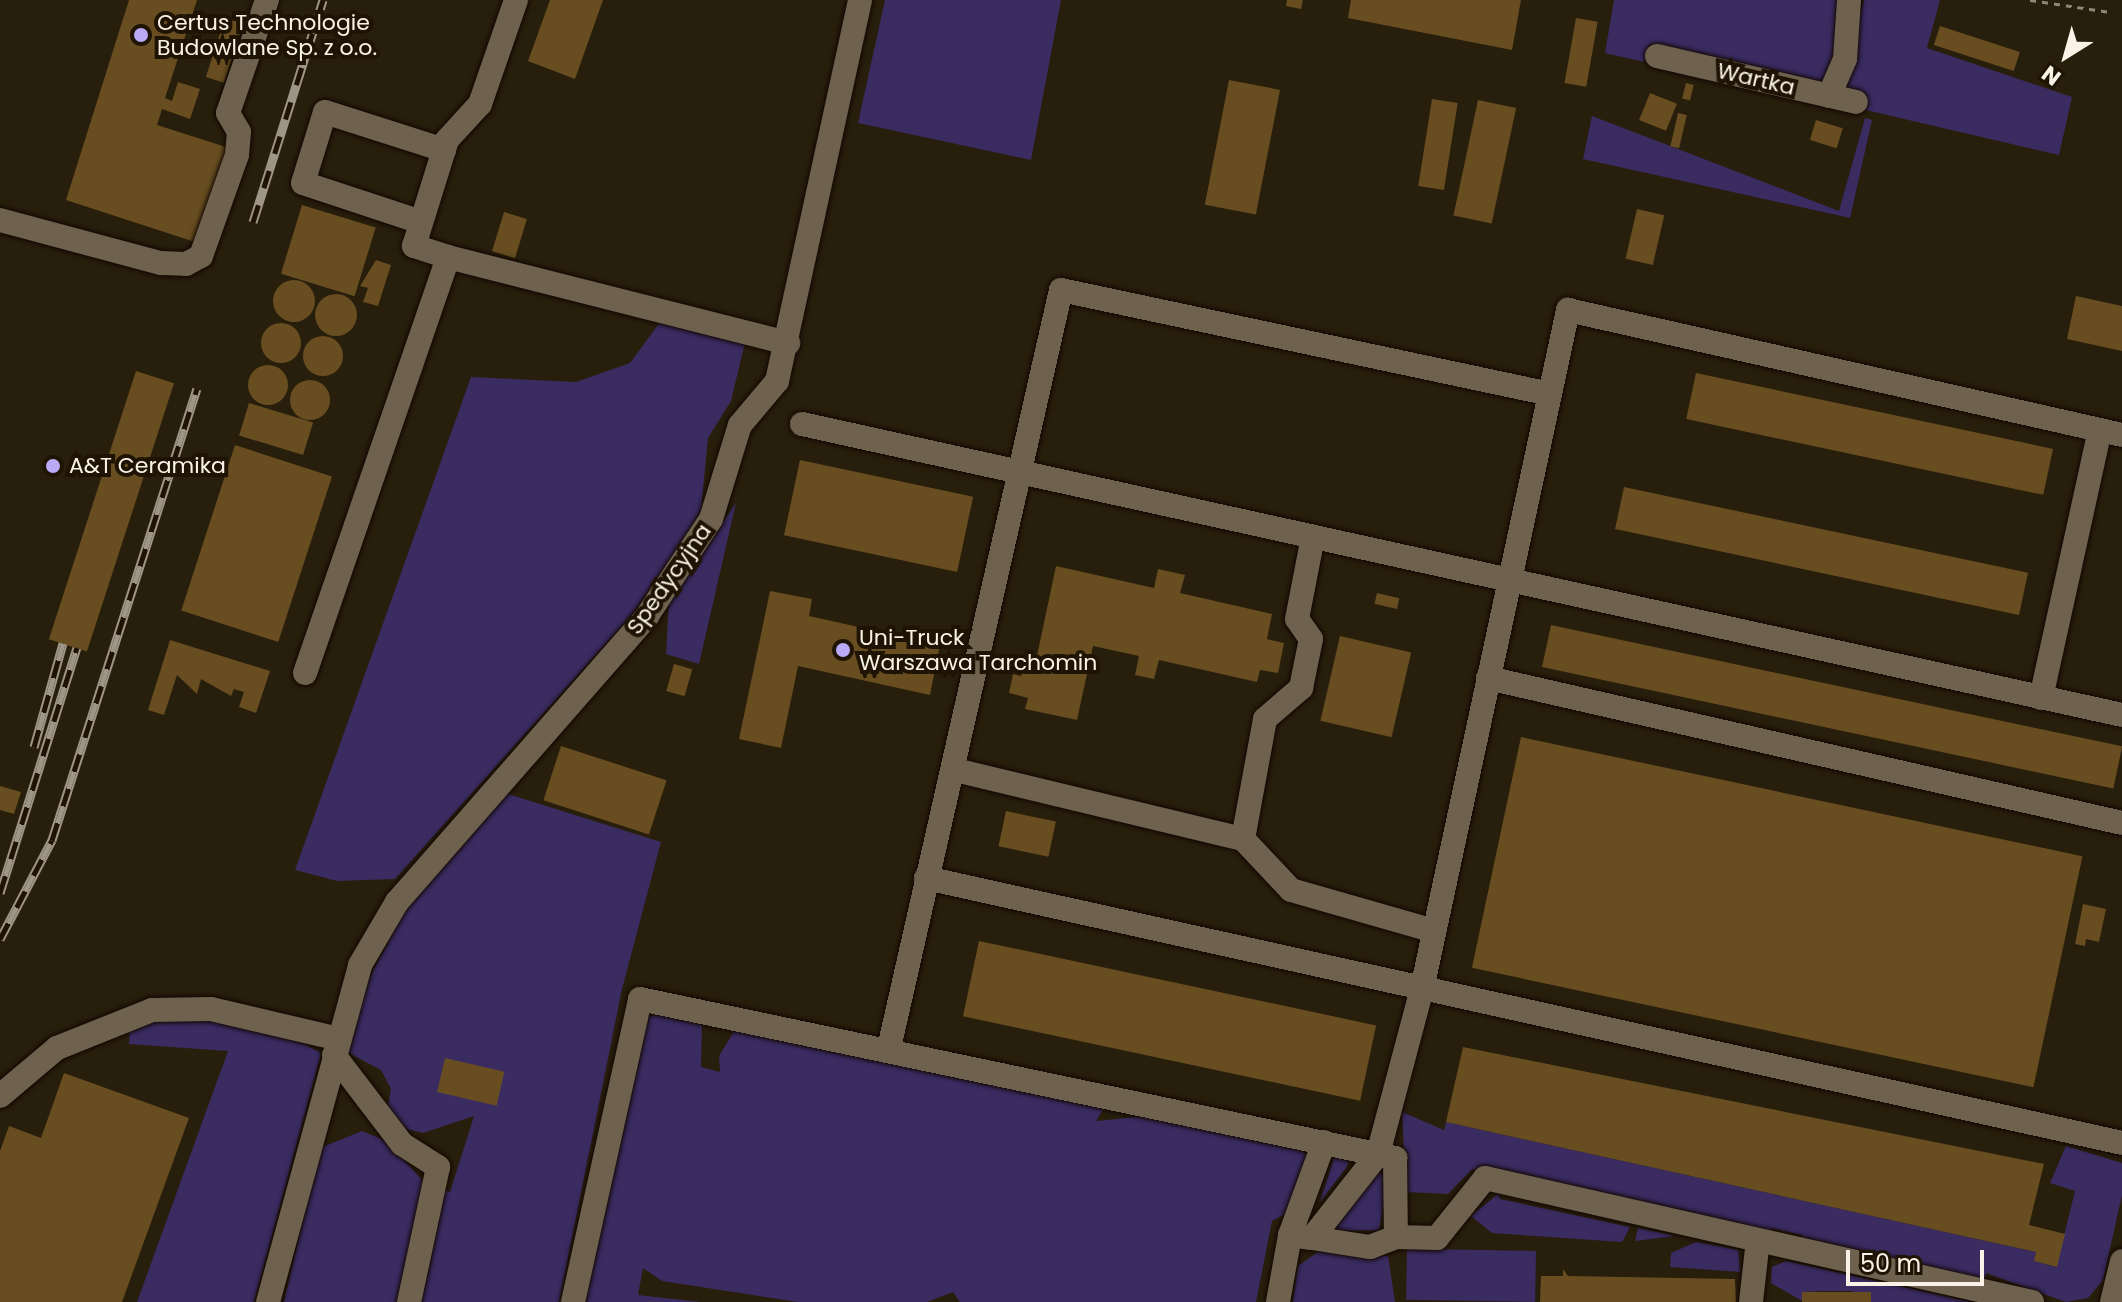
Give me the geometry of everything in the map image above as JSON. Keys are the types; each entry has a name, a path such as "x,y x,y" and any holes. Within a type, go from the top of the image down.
{"street":[{"path":"0,220 161,263 186,264 201,256 237,155 239,132 228,113 267,0"},
{"path":"516,0 480,104 444,150 414,246 788,343"},
{"name":"Spedycyjna","path":"268,1302 360,965 397,902 647,616 711,519 740,425 777,381 788,343 860,0"},
{"path":"1829,96 1845,59 1849,0"},
{"name":"Wartka","path":"1657,56 1856,102"},
{"path":"421,222 303,183 325,112 444,150"},
{"path":"305,673 448,257"},
{"path":"889,1048 926,878 955,770 1061,290 1550,394"},
{"path":"1301,1236 1378,1154 1422,989 1568,310 2111,433 2041,698"},
{"path":"802,424 2122,715"},
{"path":"1243,839 1265,719 1301,688 1311,639 1297,619 1313,537"},
{"path":"1488,678 2122,823"},
{"path":"955,770 1243,839 1291,890 1434,931"},
{"path":"926,878 2122,1143"},
{"path":"573,1302 640,999 889,1048 1395,1158 1396,1237"},
{"path":"0,1096 57,1048 152,1010 211,1009 337,1047 391,1132 438,1167 409,1302"},
{"path":"1278,1302 1301,1236 1324,1142"},
{"path":"1301,1236 1370,1247 1396,1237 1437,1238 1485,1178 2032,1302"},
{"path":"1751,1302 1758,1240"},
{"path":"2112,1302 2122,1261"}],"path":[{"path":"2030,0 2110,12"}],"shaded area":[{"path":"885,0 1061,0 1031,160 858,123"},
{"path":"1614,0 1842,0 1838,60 1827,87 1650,44 1644,62 1605,53"},
{"path":"1864,0 1940,0 1927,48 2072,97 2059,155 1857,108 1843,91"},
{"path":"1592,116 1839,211 1865,118 1872,120 1850,218 1583,159"},
{"path":"661,321 746,338 731,401 708,438 701,510 679,547 632,614 395,879 337,881 295,870 471,377 576,382 630,363"},
{"path":"736,503 699,664 666,654 669,600"},
{"path":"502,792 661,842 622,989 559,1302 284,1302 320,1148 362,1131 386,1141 424,1182 450,1192 474,1116 423,1133 403,1128 387,1113 391,1089 381,1070 347,1052 364,988 410,901"},
{"path":"662,1011 689,1013 702,1025 701,1067 720,1072 719,1056 736,1028 1104,1108 1096,1121 1158,1115 1273,1135 1306,1154 1308,1166 1289,1212 1272,1221 1256,1302 960,1302 953,1292 927,1302 798,1302 662,1281 643,1268 638,1295 701,1302 579,1302 647,1018"},
{"path":"206,1016 285,1034 321,1053 254,1302 137,1302 228,1051 129,1044 130,1025"},
{"path":"1402,1112 1444,1130 1446,1122 2036,1252 2035,1261 2056,1267 2075,1191 2050,1183 2066,1146 2122,1163 2122,1195 2103,1280 2088,1298 2066,1302 1986,1273 1984,1283 1801,1243 1802,1235 1772,1228 1770,1235 1472,1169 1448,1194 1406,1192"},
{"path":"1352,1154 1346,1168 1320,1202 1335,1155"},
{"path":"1377,1168 1388,1181 1379,1230 1332,1231"},
{"path":"1498,1194 1500,1199 1630,1227 1622,1242 1492,1233 1471,1216"},
{"path":"1638,1228 1675,1236 1635,1241"},
{"path":"1696,1242 1738,1250 1740,1272 1670,1267 1671,1253"},
{"path":"1407,1249 1536,1251 1535,1302 1406,1300"},
{"path":"1321,1250 1388,1256 1395,1302 1293,1302 1298,1266"},
{"path":"1786,1261 1971,1302 1871,1302 1852,1291 1802,1292 1802,1301 1771,1283 1772,1267"}],"building":[{"path":"129,0 197,0 165,98 172,101 178,82 200,89 190,119 162,109 157,125 229,148 198,243 66,200"},
{"path":"550,0 603,0 575,79 528,61"},
{"path":"1287,0 1303,0 1301,9 1286,6"},
{"path":"1351,0 1521,0 1512,50 1348,18"},
{"path":"225,18 243,24 224,83 206,77"},
{"path":"1576,18 1598,22 1586,87 1565,83"},
{"path":"1940,26 2020,52 2014,71 1934,45"},
{"path":"1229,80 1280,90 1256,215 1205,205"},
{"path":"1686,83 1694,85 1690,100 1682,99"},
{"path":"1650,93 1677,104 1666,131 1639,120"},
{"path":"1432,99 1458,103 1444,190 1418,186"},
{"path":"1478,100 1516,108 1492,224 1453,215"},
{"path":"1678,113 1687,115 1679,148 1670,146"},
{"path":"1816,120 1843,128 1837,148 1810,140"},
{"path":"302,205 376,228 355,296 281,274"},
{"path":"1637,209 1664,215 1653,265 1626,259"},
{"path":"504,212 527,219 515,258 492,251"},
{"path":"376,260 391,265 378,306 363,302 368,288 360,286"},
{"path":"294,280 308,287 315,301 308,315 294,322 280,315 273,301 280,287"},
{"path":"336,294 351,300 357,315 351,330 336,336 321,330 315,315 321,300"},
{"path":"2076,296 2122,306 2122,351 2067,339"},
{"path":"281,323 295,329 301,343 295,357 281,363 267,357 261,343 267,329"},
{"path":"323,336 337,342 343,356 337,370 323,376 309,370 303,356 309,342"},
{"path":"268,365 282,371 288,385 282,399 268,405 254,399 248,385 254,371"},
{"path":"136,371 174,383 87,652 49,639"},
{"path":"1696,373 2053,449 2043,495 1686,419"},
{"path":"310,380 324,386 330,400 324,414 310,420 296,414 290,400 296,386"},
{"path":"249,403 313,423 303,455 239,436"},
{"path":"235,445 332,477 278,642 181,610"},
{"path":"800,460 973,497 957,572 784,535"},
{"path":"1624,487 2028,573 2019,615 1615,529"},
{"path":"1056,566 1154,588 1158,569 1185,575 1180,593 1272,614 1267,639 1284,643 1278,673 1260,670 1257,682 1159,660 1154,679 1135,675 1139,656 1093,646 1077,720 1025,709 1028,698 1009,693 1013,674 1021,676 1027,654 1037,656"},
{"path":"770,591 812,599 809,616 940,645 930,695 798,666 781,748 739,739"},
{"path":"1377,593 1399,598 1397,609 1375,604"},
{"path":"1551,625 2122,746 2113,788 1542,667"},
{"path":"1340,636 1411,652 1392,737 1320,721"},
{"path":"170,640 270,671 256,713 239,707 244,692 234,689 231,696 201,679 197,694 177,675 164,715 148,710"},
{"path":"674,664 692,669 685,696 666,691"},
{"path":"1521,737 2082,856 2033,1087 1472,968"},
{"path":"561,746 667,780 649,835 543,800"},
{"path":"0,786 21,792 14,814 0,810"},
{"path":"1006,811 1056,822 1048,857 999,846"},
{"path":"2083,904 2106,909 2099,942 2086,939 2085,946 2075,944"},
{"path":"979,941 1376,1025 1360,1101 963,1016"},
{"path":"1463,1047 2044,1164 2029,1225 2065,1234 2057,1267 2034,1261 2036,1252 1446,1122"},
{"path":"445,1058 504,1072 497,1106 437,1092"},
{"path":"64,1073 189,1118 122,1302 0,1302 0,1151 9,1126 41,1138"},
{"path":"1563,1269 1568,1276 1735,1279 1736,1302 1540,1302 1541,1276 1563,1276"},
{"path":"1802,1292 1871,1292 1871,1302 1802,1302"}],"railway":[{"path":"253,222 323,0"},
{"path":"0,939 52,840 197,389"},
{"path":"34,747 63,643"},
{"path":"0,893 77,648"}],"place":[{"name":"Certus Technologie Budowlane Sp. z o.o.","path":"141,35"},
{"name":"A&T Ceramika","path":"53,466"},
{"name":"Uni-Truck Warszawa Tarchomin","path":"843,650"}]}
